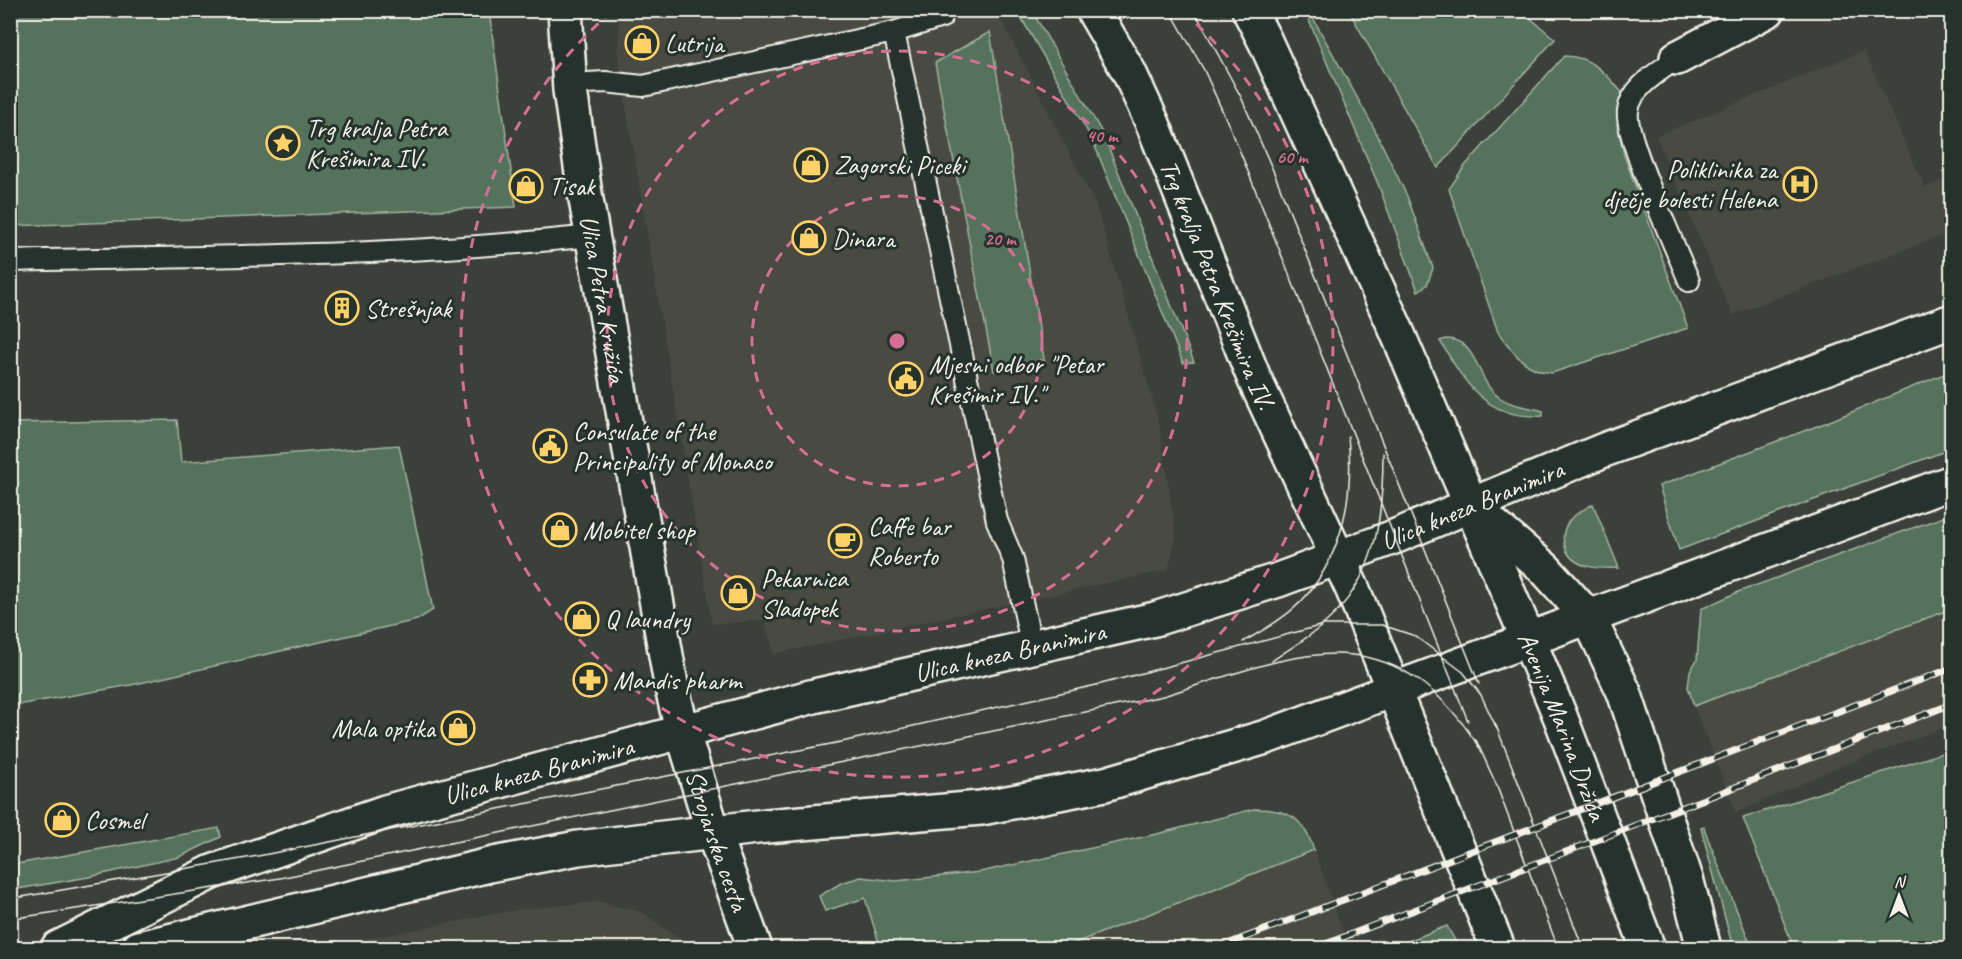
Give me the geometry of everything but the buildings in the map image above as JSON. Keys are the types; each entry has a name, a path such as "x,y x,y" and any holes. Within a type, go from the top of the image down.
{"main road":[{"name":"Ulica Petra Kružića","path":"565,10 570,84 591,237 671,684 682,730"},
{"name":"Trg kralja Petra Krešimira IV.","path":"1093,10 1129,72 1153,124 1269,414 1337,558"},
{"path":"1249,10 1261,26 1395,327 1470,505 1545,569 1589,618 1624,692 1687,882 1704,948"},
{"path":"1677,58 1768,10"},
{"name":"Ulica kneza Branimira","path":"58,948 212,872 385,812 814,696 1155,619 1337,558 1604,450 1952,321"},
{"path":"139,948 494,864 612,843 981,808 1106,784 1266,737 1952,482"},
{"name":"Avenija Marina Držića","path":"1470,505 1560,716 1648,948"},
{"path":"1337,558 1395,690 1498,948"},
{"name":"Strojarska cesta","path":"682,730 713,832 755,948"}],"lane":[{"path":"570,84 605,82 643,86 894,32 942,17"},
{"path":"894,32 997,520 1014,559 1032,648"},
{"path":"1677,58 1638,89 1628,111 1632,139 1689,281"},
{"path":"10,261 373,250 516,244 591,237"}],"shaded area":[{"path":"620,11 997,11 1097,208 1158,419 1176,536 1168,570 774,654 765,620 712,624 618,57"},
{"name":"Poliklinika za dječje bolesti Helena","path":"1864,51 1925,188 1945,179 1951,196 1951,232 1732,315 1656,136"},
{"path":"1951,609 1951,725 1836,768 1736,813 1694,706"},
{"path":"1314,850 1349,948 1062,948"},
{"path":"599,902 642,912 691,948 319,948 516,910"}],"green space":[{"name":"Trg kralja Petra Krešimira IV.","path":"11,10 489,11 516,207 11,226"},
{"path":"1017,11 1032,11 1104,136 1194,362 1183,363 1092,139"},
{"path":"1305,11 1309,11 1373,126 1407,196 1433,268 1427,285 1418,291 1378,184"},
{"path":"1349,11 1522,11 1555,39 1438,168"},
{"path":"990,32 1045,365 994,371 935,63"},
{"path":"1564,56 1583,59 1599,68 1625,96 1617,124 1624,155 1688,328 1552,373 1527,365 1498,332 1449,189 1464,167"},
{"path":"1446,339 1457,341 1465,346 1491,390 1499,397 1515,404 1543,411 1543,416 1507,412 1480,396 1459,372 1440,341"},
{"path":"1951,371 1951,449 1679,550 1659,486 1825,423"},
{"path":"177,420 181,462 399,445 433,610 417,620 131,685 11,706 11,423"},
{"path":"1593,504 1619,568 1586,566 1578,563 1567,552 1563,537 1566,526 1574,516"},
{"path":"1951,514 1951,609 1694,706 1688,687 1690,671 1697,660 1701,609 1738,592"},
{"path":"1951,750 1951,948 1794,948 1743,818"},
{"path":"1254,809 1277,811 1293,817 1305,830 1314,850 1062,948 875,948 880,946 865,898 825,911 819,896 841,883 861,877 896,881 980,872 1157,834"},
{"path":"1704,827 1752,948 1733,948 1701,828"},
{"path":"219,828 221,837 179,857 89,877 11,890 11,865"},
{"path":"1447,926 1459,948 1406,948 1403,943"}],"tram line":[{"path":"1170,10 1204,70 1235,139 1468,721"},
{"path":"1194,10 1241,97 1275,175 1479,684"},
{"path":"1243,642 1292,610 1319,579 1329,560 1344,520 1349,479 1348,436"},
{"path":"1272,661 1324,624 1342,606 1356,587 1366,567 1378,524 1383,453"},
{"path":"10,899 258,856 846,741 1101,684 1323,625 1382,625 1415,636 1463,672 1481,695 1498,731"},
{"path":"10,919 280,878 1163,696 1255,667 1297,657 1337,654 1374,659 1410,675 1445,703 1479,747"},
{"path":"1495,723 1583,948"},
{"path":"1476,740 1496,784 1558,948"}],"railway":[{"path":"1217,948 1952,668"},
{"path":"1315,948 1952,704"}],"place":[{"name":"Lutrija","path":"642,43"},
{"name":"Trg kralja Petra Krešimira IV.","path":"283,143"},
{"name":"Zagorski Piceki","path":"811,165"},
{"name":"Poliklinika za dječje bolesti Helena","path":"1800,184"},
{"name":"Tisak","path":"526,186"},
{"name":"Dinara","path":"809,238"},
{"name":"Strešnjak","path":"342,308"},
{"name":"Mjesni odbor \"Petar Krešimir IV.\"","path":"906,379"},
{"name":"Consulate of the Principality of Monaco","path":"550,446"},
{"name":"Mobitel shop","path":"560,530"},
{"name":"Caffe bar Roberto","path":"845,541"},
{"name":"Pekarnica Sladopek","path":"738,593"},
{"name":"Q laundry","path":"582,619"},
{"name":"Mandis pharm","path":"590,680"},
{"name":"Mala optika","path":"458,728"},
{"name":"Cosmel","path":"62,820"}]}
